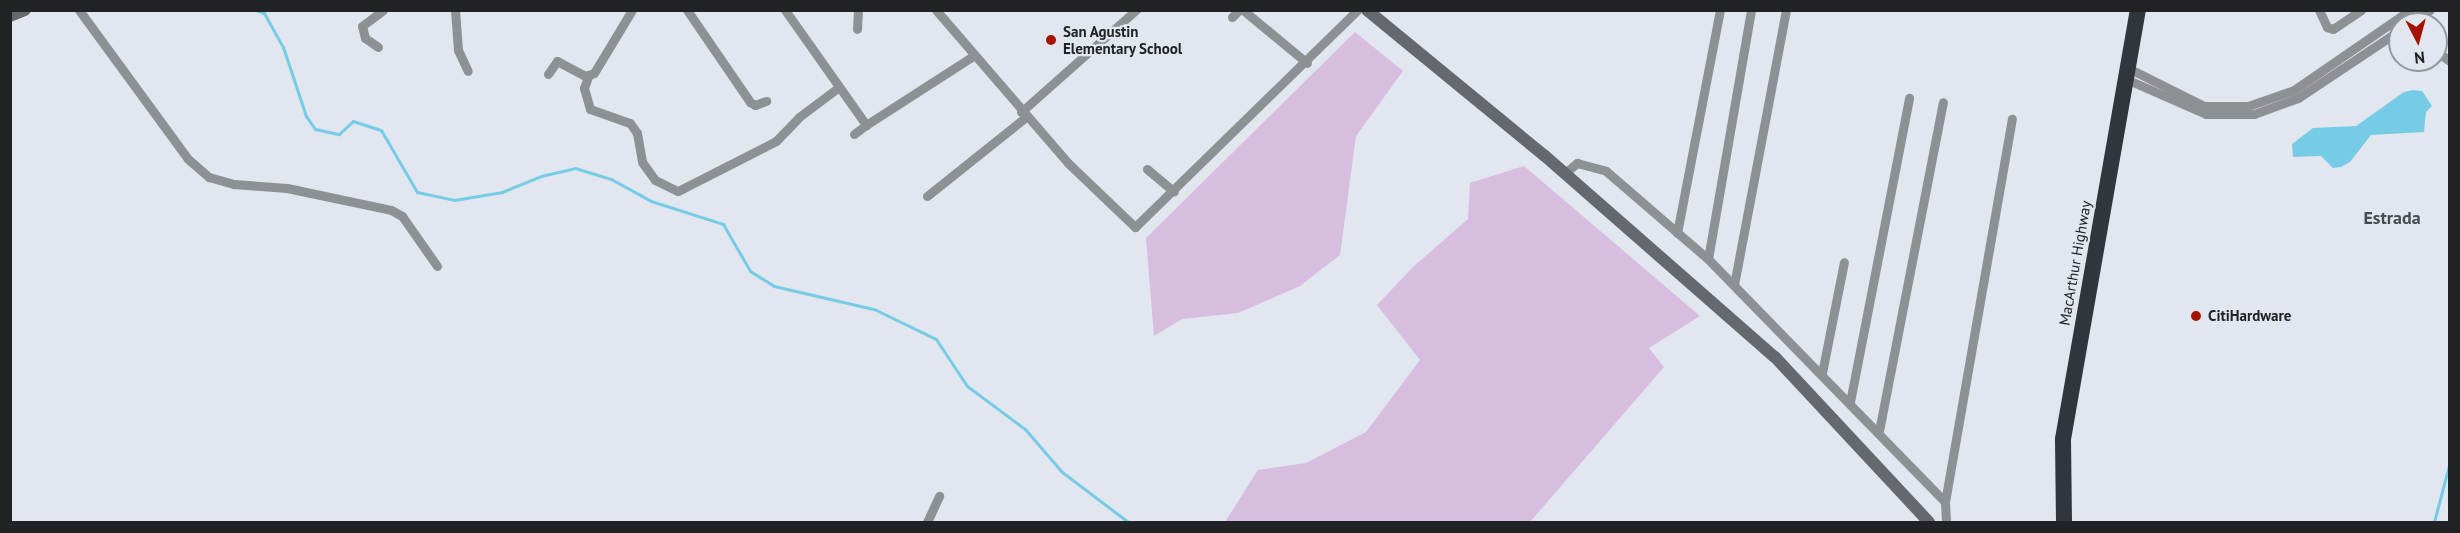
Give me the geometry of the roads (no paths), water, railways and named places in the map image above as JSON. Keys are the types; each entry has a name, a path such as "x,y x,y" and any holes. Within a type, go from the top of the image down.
{"highway":[{"name":"MacArthur Highway","path":"2064,522 2063,439 2138,10"}],"street":[{"path":"10,16 25,10"},
{"path":"79,10 188,159 209,177 234,184 287,188 391,210 402,216 437,266"},
{"path":"378,47 366,38 362,26 383,10"},
{"path":"455,10 458,50 468,71"},
{"path":"632,10 594,73 588,76 584,88 590,109 630,123 637,133 642,162 651,175 678,191 776,141 812,105 839,87"},
{"path":"687,10 750,102 756,105 766,100"},
{"path":"785,10 866,125"},
{"path":"857,29 858,10"},
{"path":"936,10 1024,114 1130,225 1140,224 1174,192 1307,63 1357,10"},
{"path":"927,196 1024,114 1136,10"},
{"path":"1366,10 1565,173 1775,357 1929,522"},
{"path":"1677,233 1720,10"},
{"path":"1708,259 1751,10"},
{"path":"1734,285 1786,10"},
{"path":"2319,10 2327,27 2332,29 2361,10"},
{"path":"1238,13 1307,63"},
{"path":"2296,94 2388,27"},
{"path":"2127,74 2183,101 2204,106 2236,108 2296,94 2388,37"},
{"path":"854,135 973,56"},
{"path":"548,74 558,62 588,76"},
{"path":"1850,402 1909,98"},
{"path":"1879,431 1943,102"},
{"path":"1946,522 1945,502 2012,119"},
{"path":"1565,173 1577,163 1606,171 1708,259 1879,431 1945,502"},
{"path":"1148,168 1174,192"},
{"path":"1822,373 1844,262"},
{"path":"927,522 939,496"}],"water":[{"path":"2422,91 2432,106 2426,112 2424,132 2371,135 2350,162 2341,167 2333,168 2321,156 2293,157 2292,144 2313,128 2356,126 2404,92"}],"waterway":[{"path":"256,10 264,13 283,47 306,116 315,129 339,134 353,121 381,130 417,192 454,200 502,192 541,176 575,168 611,179 651,201 723,224 750,271 774,286 874,309 936,339 967,386 1025,429 1062,472 1128,522"},
{"path":"2434,522 2450,461"}],"place":[{"name":"San Agustin Elementary School","path":"1051,40"},
{"name":"CitiHardware","path":"2196,316"}],"district":[{"name":"Estrada","path":"2392,218"}]}
